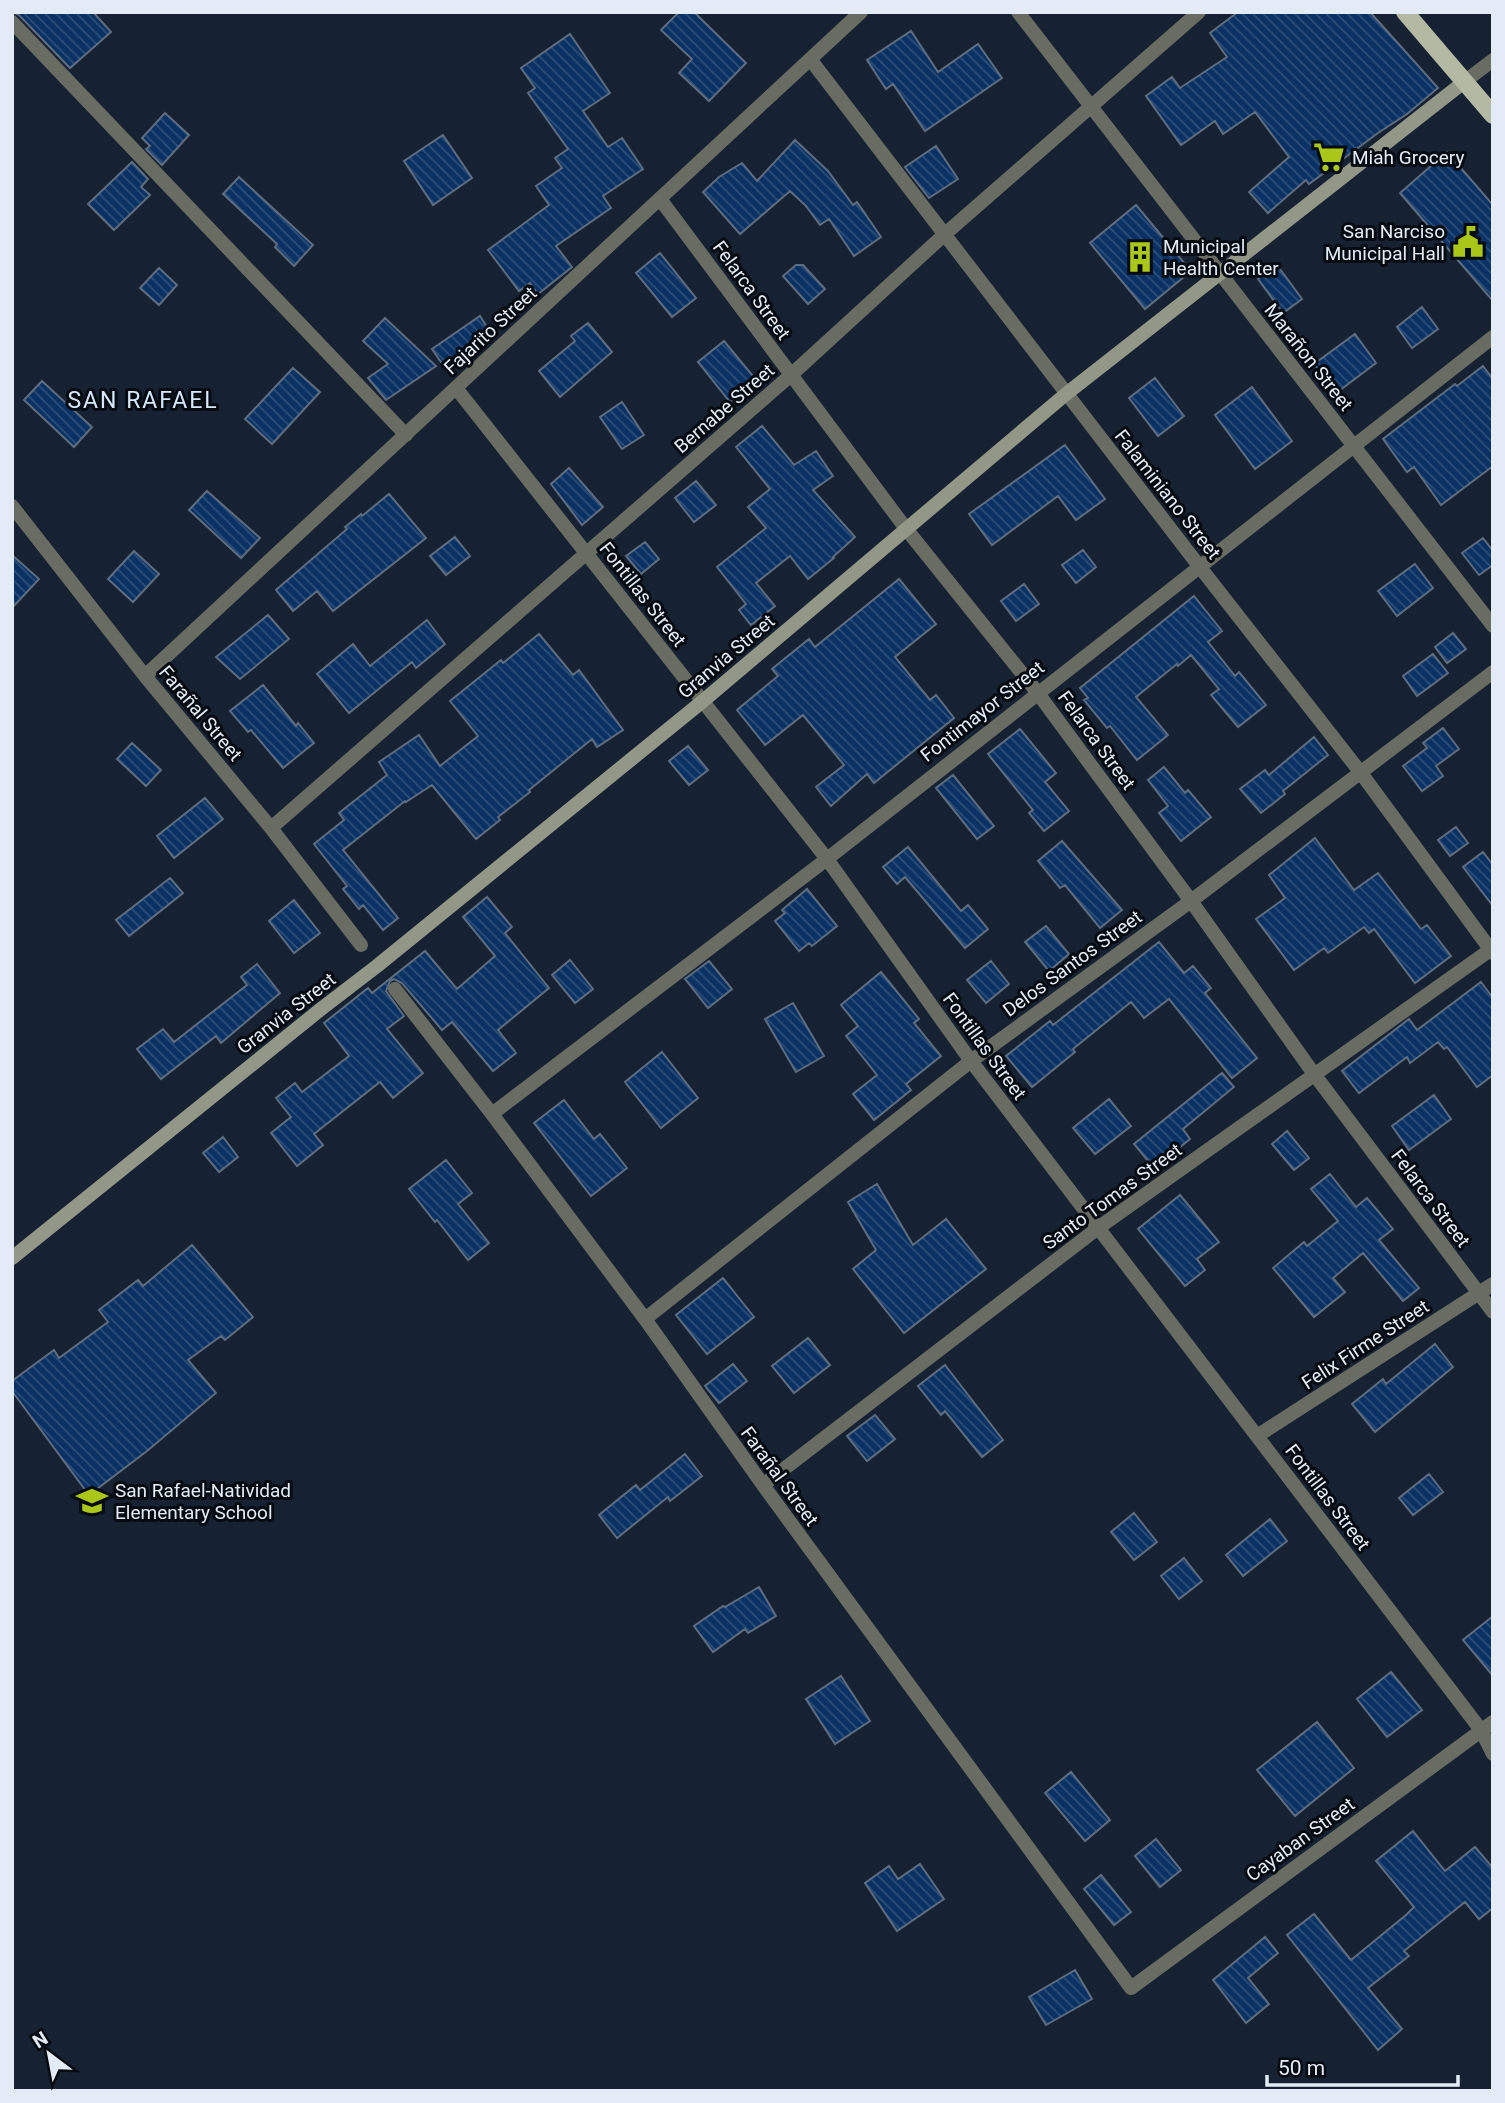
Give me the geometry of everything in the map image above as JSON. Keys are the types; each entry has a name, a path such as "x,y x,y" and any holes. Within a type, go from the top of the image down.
{"main road":[{"path":"1405,12 1493,115"}],"street":[{"name":"Fajarito Street","path":"145,676 861,12"},
{"name":"Marañon Street","path":"1018,12 1493,626"},
{"name":"Bernabe Street","path":"271,828 791,375 945,234 1199,12"},
{"path":"12,22 406,435"},
{"name":"Falaminiano Street","path":"810,59 1066,394 1362,773 1492,951"},
{"path":"1464,82 1493,60"},
{"name":"Granvia Street","path":"12,1258 703,701 1066,394 1464,82"},
{"name":"Felarca Street","path":"660,199 907,530 1037,692 1314,1074 1493,1312"},
{"name":"Fontimayor Street","path":"492,1114 827,859 1493,337"},
{"name":"Fontillas Street","path":"456,388 827,859 971,1061 1098,1228 1257,1436 1487,1726 1493,1754"},
{"name":"Farañal Street","path":"12,506 145,676 271,828 360,945"},
{"name":"Delos Santos Street","path":"645,1318 971,1061 1191,901 1493,671"},
{"name":"Santo Tomas Street","path":"762,1485 1098,1228 1492,951"},
{"name":"Farañal Street","path":"395,989 645,1318 762,1485 1131,1988"},
{"name":"Felix Firme Street","path":"1257,1436 1493,1284"},
{"name":"Cayaban Street","path":"1131,1988 1487,1726"}],"building":[{"path":"12,12 93,12 111,32 70,68 19,15"},
{"path":"679,12 694,12 746,63 709,101 679,73 692,59 661,30"},
{"path":"1238,12 1370,12 1438,88 1407,114 1309,184 1306,180 1268,213 1249,192 1289,157 1255,112 1223,134 1215,121 1181,145 1146,96 1172,77 1180,88 1227,57 1210,33"},
{"path":"911,31 938,72 978,44 1002,78 925,131 893,84 886,89 867,60"},
{"path":"570,34 610,93 583,111 608,147 622,138 643,169 603,196 611,208 556,246 572,267 538,294 530,283 519,291 488,250 549,205 536,186 562,168 555,158 568,149 528,93 535,88 521,68"},
{"path":"165,113 189,135 162,165 146,149 150,146 142,138"},
{"path":"443,135 472,178 433,205 404,161"},
{"path":"795,140 828,171 853,205 857,202 881,237 854,256 829,219 820,225 790,191 740,234 703,192 719,177 742,163 757,181"},
{"path":"936,146 958,179 929,198 905,167"},
{"name":"San Narciso Municipal Hall","path":"1447,152 1493,205 1493,301 1400,193"},
{"path":"132,162 148,179 141,187 150,195 114,230 88,204"},
{"path":"239,177 313,245 294,266 275,247 277,244 223,194"},
{"name":"Municipal Health Center","path":"1136,205 1191,271 1145,309 1090,243"},
{"path":"660,253 696,298 672,317 636,273"},
{"path":"796,265 803,265 825,289 808,304 783,276"},
{"path":"1277,265 1302,299 1283,313 1258,279"},
{"path":"159,268 177,285 159,305 140,288"},
{"path":"1422,307 1438,329 1412,348 1397,327"},
{"path":"480,316 494,338 447,371 432,349"},
{"path":"385,318 436,366 386,400 368,378 388,364 363,341"},
{"path":"588,323 612,352 560,397 539,371 575,341 571,336"},
{"path":"1355,334 1376,363 1336,393 1314,364"},
{"path":"724,341 753,376 753,384 730,402 698,362"},
{"path":"1483,366 1493,379 1493,466 1441,505 1414,467 1407,472 1383,439"},
{"path":"293,368 320,392 272,444 245,419"},
{"path":"1155,378 1184,416 1158,436 1129,398"},
{"path":"42,381 92,427 74,447 24,400"},
{"path":"1252,387 1292,441 1255,469 1215,415"},
{"path":"622,402 644,435 622,449 600,417"},
{"path":"762,426 794,465 816,451 833,476 813,490 855,537 808,579 790,556 756,583 775,606 751,625 739,610 746,604 717,567 766,528 748,507 770,489 736,447"},
{"path":"1065,445 1105,499 1076,520 1058,496 992,545 969,514"},
{"path":"569,468 603,507 582,525 551,484"},
{"path":"696,481 716,505 694,522 675,498"},
{"path":"207,491 260,538 241,558 189,510"},
{"path":"389,494 426,538 333,611 317,591 293,611 276,590 347,529 345,527"},
{"path":"455,537 470,556 446,575 430,556"},
{"path":"1483,538 1493,551 1493,565 1479,575 1462,553"},
{"path":"645,542 659,559 641,574 626,556"},
{"path":"1083,550 1096,567 1076,583 1062,565"},
{"path":"134,551 159,574 133,602 108,579"},
{"path":"12,555 39,579 12,608"},
{"path":"1415,564 1433,588 1397,616 1378,591"},
{"path":"899,579 936,624 895,657 930,700 936,695 954,718 874,783 867,774 831,806 816,787 844,765 803,715 765,745 737,710 778,676 772,669 809,639 815,647"},
{"path":"1024,584 1039,604 1016,621 1001,601"},
{"path":"1194,596 1222,631 1208,642 1235,676 1239,672 1266,705 1238,727 1211,695 1219,689 1191,655 1136,697 1168,735 1137,760 1110,726 1107,728 1084,700 1088,698 1080,688"},
{"path":"268,615 289,639 240,679 216,657"},
{"path":"427,620 445,644 416,668 412,662 349,713 317,674 353,644 370,666"},
{"path":"1453,633 1466,649 1447,663 1435,647"},
{"path":"539,634 573,675 579,670 623,730 597,747 592,739 529,790 530,792 498,817 500,820 476,839 432,785 405,801 343,850 398,918 383,930 363,905 359,909 343,889 347,886 314,844 344,820 339,813 387,775 379,762 419,735 440,766 478,736 450,701"},
{"path":"1433,654 1448,673 1417,696 1403,676"},
{"path":"263,685 296,726 298,723 314,743 283,768 251,730 248,732 230,711"},
{"path":"1443,728 1459,749 1436,766 1443,776 1422,791 1403,766 1427,748 1423,743"},
{"path":"1020,729 1056,773 1045,782 1069,811 1044,831 1029,813 1033,810 988,754"},
{"path":"1314,737 1328,755 1283,791 1285,794 1261,813 1240,789 1265,770 1269,775"},
{"path":"132,743 161,770 146,786 117,759"},
{"path":"688,746 708,770 689,785 669,761"},
{"path":"1164,767 1185,793 1188,790 1211,817 1181,841 1159,813 1168,806 1148,780"},
{"path":"953,775 994,826 977,839 936,788"},
{"path":"205,798 223,819 174,858 157,836"},
{"path":"1456,827 1468,843 1450,856 1438,840"},
{"path":"1315,838 1354,890 1378,873 1421,929 1427,925 1451,956 1415,983 1374,929 1369,933 1364,927 1328,953 1324,948 1294,970 1256,919 1285,898 1269,875"},
{"path":"1062,841 1122,910 1100,928 1065,885 1060,888 1038,861"},
{"path":"908,847 961,911 968,905 988,929 965,948 905,877 897,884 883,867"},
{"path":"1483,852 1493,865 1493,906 1463,867"},
{"path":"170,878 183,893 129,936 116,920"},
{"path":"807,889 837,926 812,946 809,943 799,951 775,921 785,913 782,910"},
{"path":"487,897 512,927 505,933 549,988 498,1030 516,1053 493,1071 452,1022 442,1030 402,983 394,979 390,981 386,991 404,1016 387,1029 423,1073 393,1098 380,1082 314,1134 323,1145 297,1166 271,1133 291,1117 276,1098 295,1083 302,1092 349,1056 324,1023 368,988 372,993 425,951 457,989 495,956 463,917"},
{"path":"294,900 320,933 294,953 269,921"},
{"path":"1046,926 1069,954 1049,971 1025,942"},
{"path":"1159,942 1184,973 1193,966 1211,988 1205,993 1257,1058 1232,1078 1169,999 1144,1018 1131,1002 1073,1049 1075,1052 1032,1087 1006,1056 1050,1021 1053,1025"},
{"path":"570,960 593,989 575,1003 552,975"},
{"path":"709,961 732,989 708,1008 685,979"},
{"path":"991,961 1009,984 986,1003 967,980"},
{"path":"257,964 280,993 221,1043 216,1036 161,1079 137,1049 163,1029 174,1042 247,985 241,977"},
{"path":"881,972 919,1019 914,1023 941,1056 906,1084 911,1090 874,1120 853,1094 877,1075 846,1036 858,1026 841,1005"},
{"path":"1481,982 1493,998 1493,1075 1477,1087 1447,1047 1444,1049 1438,1042 1410,1063 1407,1057 1359,1093 1342,1071 1409,1019 1417,1030"},
{"path":"793,1003 824,1056 796,1072 765,1019"},
{"path":"662,1052 698,1098 661,1128 625,1082"},
{"path":"1222,1073 1234,1087 1183,1129 1190,1139 1154,1168 1134,1144"},
{"path":"1434,1095 1451,1119 1409,1150 1392,1126"},
{"path":"1109,1099 1131,1126 1095,1154 1073,1128"},
{"path":"564,1100 594,1139 600,1134 627,1168 591,1196 534,1123"},
{"path":"1287,1131 1309,1158 1294,1170 1272,1144"},
{"path":"223,1137 238,1157 219,1172 203,1153"},
{"path":"446,1160 472,1193 458,1204 489,1243 468,1260 409,1189"},
{"path":"1330,1174 1356,1207 1367,1198 1393,1229 1379,1240 1419,1288 1403,1301 1363,1253 1333,1278 1345,1292 1314,1317 1273,1268 1304,1242 1307,1246 1338,1221 1311,1189"},
{"path":"877,1184 913,1245 946,1219 986,1269 904,1333 853,1269 876,1250 848,1202"},
{"path":"1180,1195 1219,1242 1197,1259 1205,1270 1185,1286 1138,1229"},
{"path":"192,1245 253,1317 225,1340 221,1336 188,1360 216,1393 89,1495 12,1391 12,1381 54,1350 59,1358 108,1322 99,1310 138,1280 143,1286"},
{"path":"723,1278 754,1317 707,1354 676,1315"},
{"path":"808,1338 830,1365 794,1393 772,1366"},
{"path":"1435,1344 1453,1367 1375,1432 1352,1404 1383,1379 1386,1384"},
{"path":"733,1364 747,1381 719,1403 705,1386"},
{"path":"945,1365 1003,1440 982,1457 945,1411 941,1415 918,1386"},
{"path":"875,1415 895,1439 867,1461 847,1436"},
{"path":"685,1454 702,1476 670,1501 668,1497 617,1538 599,1515 636,1485 640,1490"},
{"path":"1429,1474 1443,1492 1413,1515 1399,1498"},
{"path":"1134,1513 1157,1542 1134,1560 1111,1532"},
{"path":"1270,1519 1287,1541 1243,1576 1226,1555"},
{"path":"1184,1558 1202,1581 1179,1599 1161,1576"},
{"path":"759,1587 776,1616 748,1633 745,1629 713,1652 694,1626 723,1606"},
{"path":"1493,1616 1493,1676 1463,1640"},
{"path":"1391,1672 1422,1710 1387,1737 1357,1699"},
{"path":"841,1676 870,1721 835,1744 806,1699"},
{"path":"1317,1722 1354,1768 1295,1816 1257,1770"},
{"path":"1071,1772 1110,1820 1085,1841 1045,1793"},
{"path":"1413,1831 1445,1871 1475,1847 1493,1868 1493,1908 1479,1919 1465,1902 1404,1951 1409,1956 1368,1988 1402,2029 1378,2050 1287,1935 1314,1914 1351,1960 1406,1915 1414,1907 1376,1861"},
{"path":"1156,1839 1181,1870 1160,1887 1135,1856"},
{"path":"920,1864 944,1899 897,1931 865,1883 889,1866 898,1879"},
{"path":"1101,1875 1131,1912 1114,1925 1084,1889"},
{"path":"1265,1937 1278,1953 1248,1978 1269,2004 1246,2023 1213,1980"},
{"path":"1075,1970 1092,1999 1046,2025 1029,1997"}],"place":[{"name":"Miah Grocery","path":"1329,157"},
{"name":"San Narciso Municipal Hall","path":"1468,242"},
{"name":"Municipal Health Center","path":"1140,257"},
{"name":"San Rafael-Natividad Elementary School","path":"92,1501"}],"district":[{"name":"SAN RAFAEL","path":"143,400"}]}
